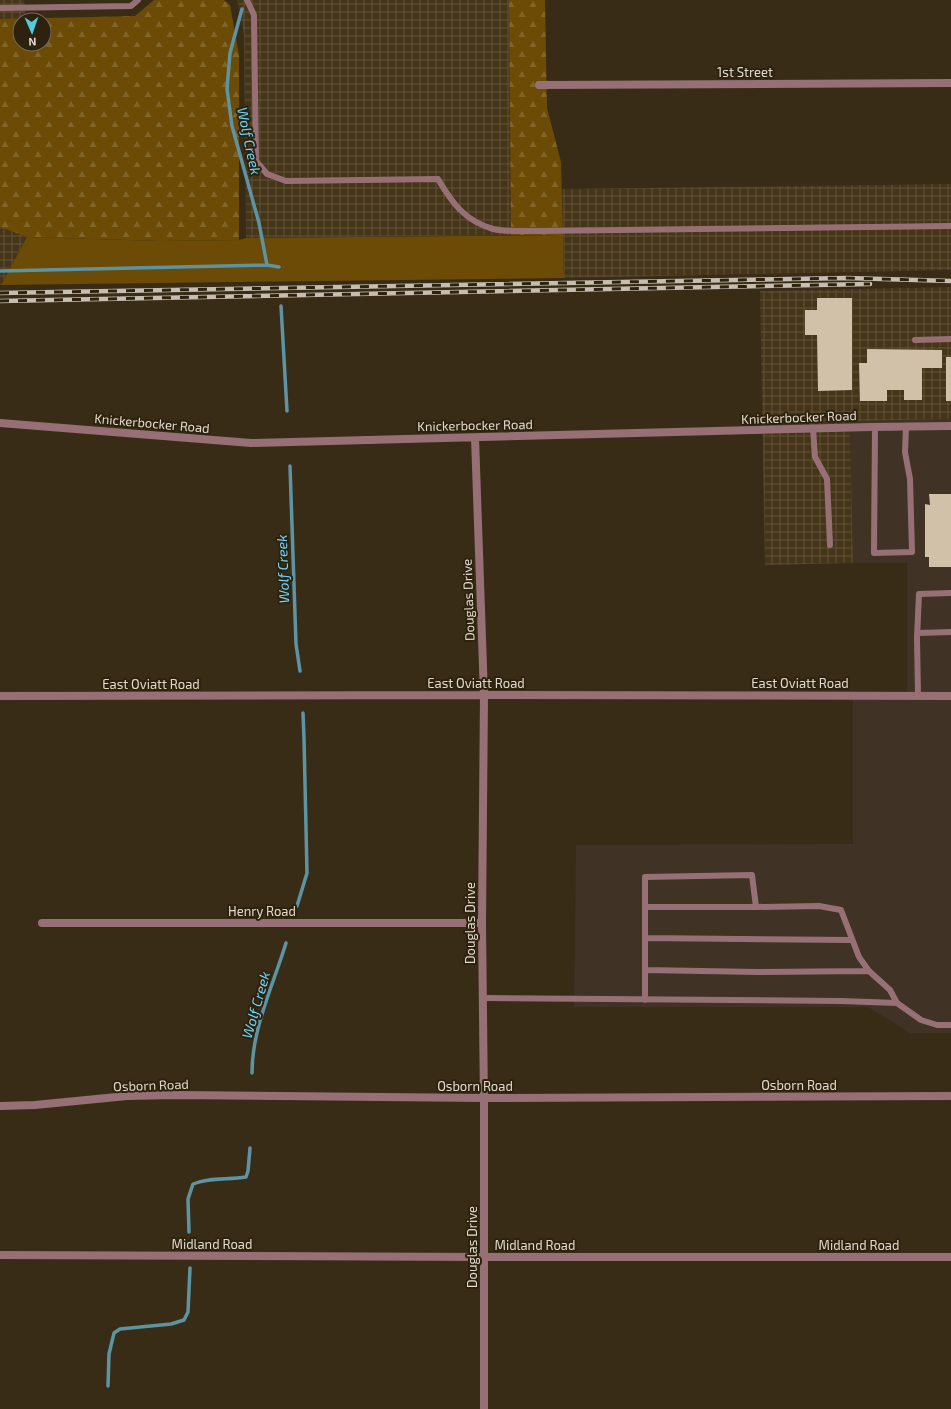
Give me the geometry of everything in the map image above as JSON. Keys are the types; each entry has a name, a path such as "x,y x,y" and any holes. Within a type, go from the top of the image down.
{"street":[{"name":"1st Street","path":"539,85 951,83"},
{"name":"Knickerbocker Road","path":"0,423 252,443 813,428 951,426"},
{"name":"Douglas Drive","path":"475,438 484,695 482,923 484,1098 484,1409"},
{"name":"East Oviatt Road","path":"0,696 951,696"},
{"name":"Henry Road","path":"42,923 482,923"},
{"name":"Osborn Road","path":"0,1106 35,1105 127,1096 174,1095 484,1098 951,1096"},
{"name":"Midland Road","path":"0,1255 951,1257"}],"lane":[{"path":"0,8 131,6 138,0"},
{"path":"247,0 254,15 256,161 267,174 286,181 438,179 455,206 475,222 494,229 536,231 951,226"},
{"path":"915,340 951,339"},
{"path":"875,427 874,553 912,552 910,480 905,452 906,427"},
{"path":"813,428 815,457 826,479 830,545"},
{"path":"918,695 919,594 951,593"},
{"path":"918,632 951,632"},
{"path":"645,1000 645,876 752,875 756,907"},
{"path":"645,907 819,906 841,910 859,957 869,971 890,990 896,1003 921,1020 937,1025 951,1025"},
{"path":"645,938 852,940"},
{"path":"645,970 758,972 869,971"},
{"path":"483,998 841,1001 896,1003"}],"shaded area":[{"path":"0,0 24,0 25,12 12,12 12,19 0,19"},
{"path":"237,0 509,0 511,235 246,238 244,34"},
{"path":"951,184 951,270 564,278 562,189"},
{"path":"0,227 27,237 1,285 0,285"},
{"path":"951,287 951,419 850,421 853,563 765,565 760,291"},
{"path":"951,419 951,1033 910,1033 868,1007 574,1007 576,845 853,844 853,700 907,700 907,563 853,563 850,421"}],"green space":[{"path":"154,0 224,0 230,5 239,55 239,240 160,241 27,237 0,227 0,19 12,19 12,52 52,52 52,18 135,16"},
{"path":"509,0 545,0 547,108 561,162 563,235 511,235"},
{"path":"563,235 564,278 1,285 27,237 160,241 239,240 246,238"}],"building":[{"path":"817,298 852,298 852,390 818,391 817,335 805,335 805,310 817,310"},
{"path":"867,349 942,350 942,368 922,368 922,400 904,400 904,390 887,390 887,401 860,401 859,363 867,363"},
{"path":"946,357 951,357 951,401 946,401"},
{"path":"929,494 951,494 951,567 929,567 929,557 925,557 925,504 930,505"}],"waterway":[{"name":"Wolf Creek","path":"242,9 230,53 227,89 232,126 259,223 267,265 279,267"},
{"path":"0,271 267,265"},
{"name":"Wolf Creek","path":"281,306 287,411"},
{"name":"Wolf Creek","path":"290,466 296,644 300,671"},
{"name":"Wolf Creek","path":"297,906 307,873 303,713"},
{"name":"Wolf Creek","path":"252,1073 255,1040 259,1023 286,943"},
{"name":"Wolf Creek","path":"189,1232 188,1199 193,1184 212,1180 246,1177 250,1148"},
{"name":"Wolf Creek","path":"108,1386 109,1354 114,1333 120,1329 171,1324 184,1320 188,1312 190,1268"}],"railway":[{"path":"0,293 847,278 951,281"},
{"path":"0,301 870,284"}]}
